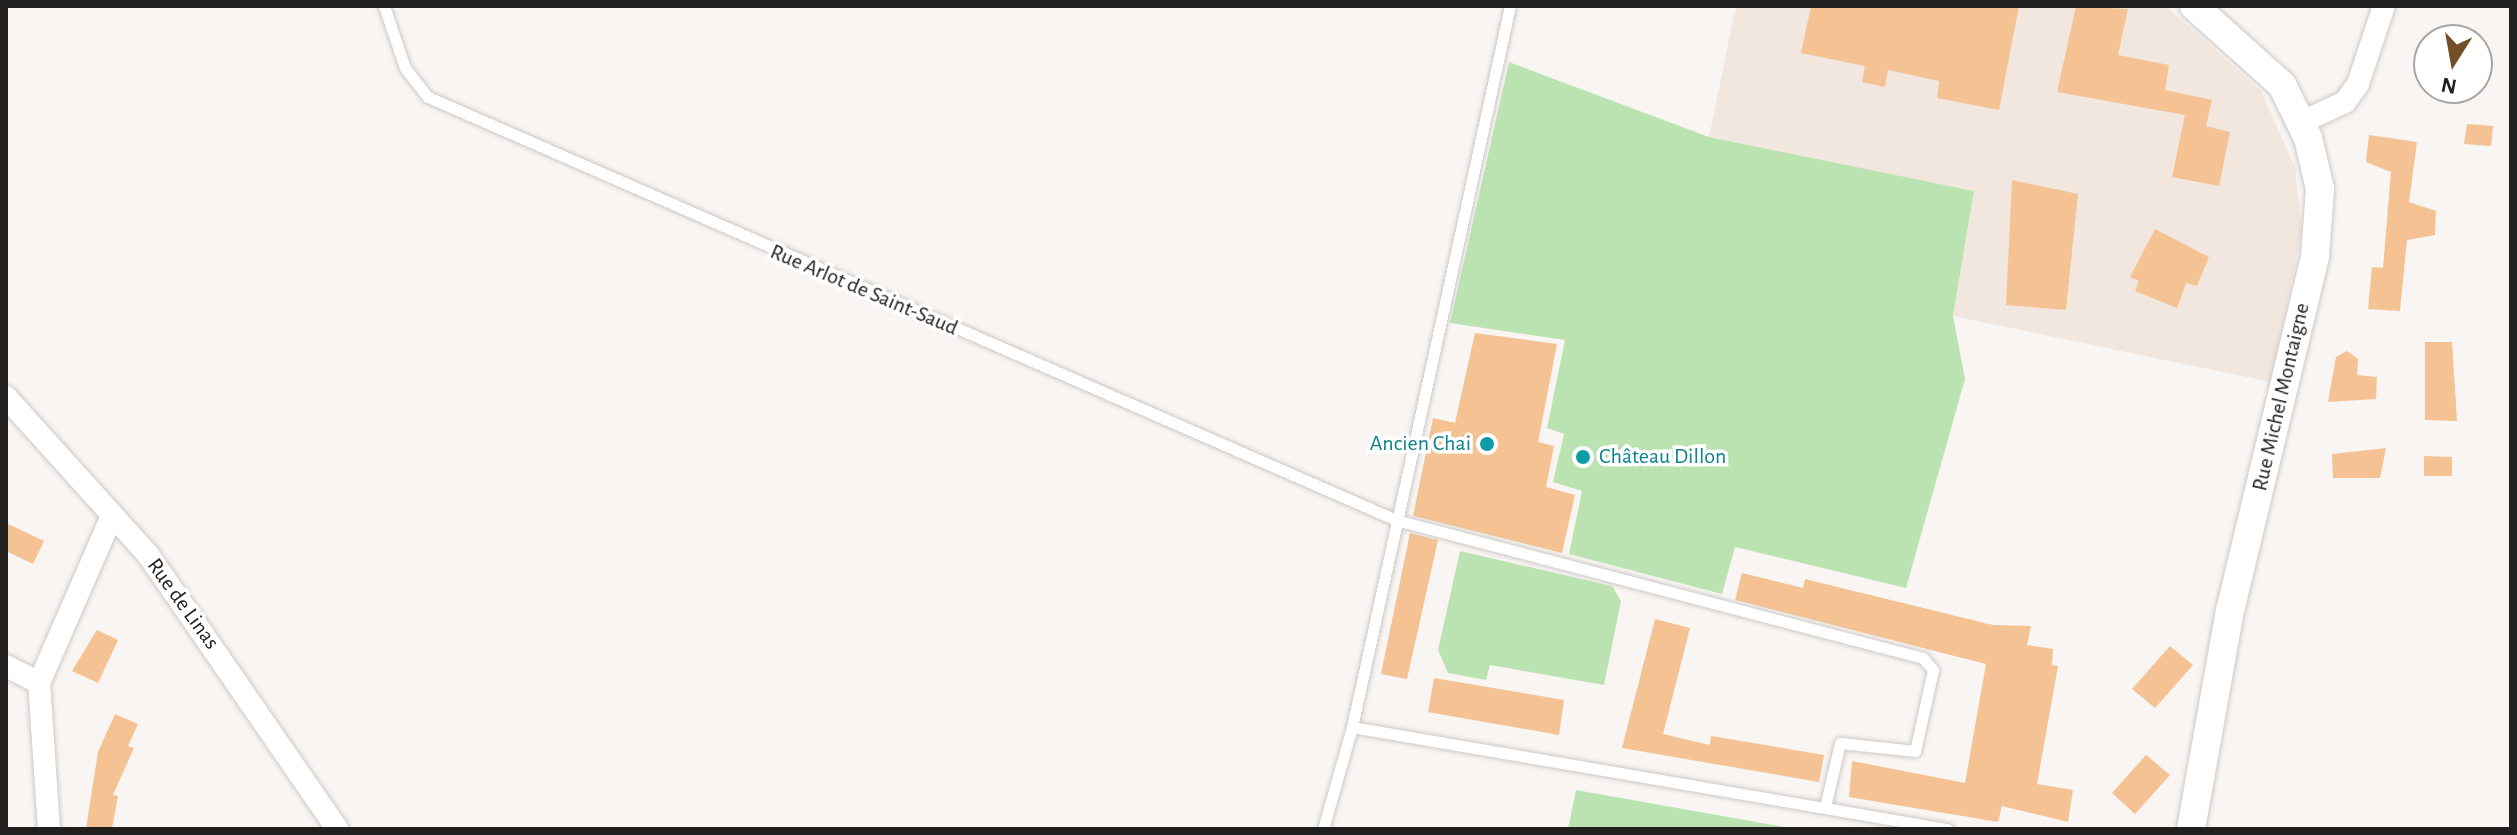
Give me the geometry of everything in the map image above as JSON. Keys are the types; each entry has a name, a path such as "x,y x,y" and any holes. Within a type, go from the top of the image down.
{"street":[{"name":"Rue Michel Montaigne","path":"2191,829 2230,611 2315,256 2320,189 2300,123 2282,85 2194,6"},
{"path":"2300,123 2345,102 2358,84 2384,6"},
{"name":"Rue de Linas","path":"6,397 112,516 177,595 337,829"},
{"path":"49,829 39,683 112,516"},
{"path":"6,666 39,683"}],"lane":[{"name":"Rue Arlot de Saint-Saud","path":"384,6 405,68 428,97 1396,520 1923,658 1933,670 1915,751 1840,743 1825,807"},
{"path":"1323,829 1352,727 1510,6"},
{"path":"1352,727 1947,829"}],"shaded area":[{"path":"1736,6 2166,6 2261,91 2295,167 2302,231 2271,382 1953,316 1974,191 1709,137"}],"green space":[{"path":"1509,62 1709,137 1974,191 1953,316 1965,379 1906,588 1735,547 1722,594 1569,554 1582,491 1553,482 1564,434 1547,428 1565,340 1450,323"},
{"path":"1460,551 1612,586 1621,601 1604,685 1490,665 1486,680 1448,673 1438,650"},
{"path":"1576,790 1796,829 1568,829"}],"building":[{"path":"1811,6 2019,6 1999,110 1937,98 1939,81 1888,70 1885,87 1862,82 1865,66 1801,53"},
{"path":"2076,6 2128,9 2118,55 2169,65 2165,90 2212,100 2206,126 2230,132 2219,186 2172,177 2185,115 2057,92"},
{"path":"2467,124 2493,126 2491,146 2464,144"},
{"path":"2369,135 2417,142 2409,202 2436,211 2435,235 2407,240 2400,311 2368,309 2372,267 2383,268 2391,172 2366,162"},
{"path":"2012,180 2078,194 2066,310 2006,305"},
{"path":"2155,229 2209,257 2197,286 2186,283 2177,308 2135,291 2139,281 2130,277"},
{"name":"Ancien Chai","path":"1475,333 1557,344 1538,442 1554,446 1546,487 1575,495 1562,553 1413,516 1433,418 1455,423"},
{"path":"2425,342 2452,342 2457,421 2425,420"},
{"path":"2347,351 2358,359 2357,375 2377,377 2376,399 2328,402 2336,357"},
{"path":"2386,448 2380,478 2333,478 2332,454"},
{"path":"2424,456 2452,457 2452,476 2424,476"},
{"path":"6,523 44,541 33,564 6,551"},
{"path":"1410,533 1438,540 1407,679 1381,674"},
{"path":"1742,573 1803,588 1805,579 1993,625 2031,626 2027,645 2053,649 2052,665 2058,666 2037,784 2073,790 2068,822 2002,806 1998,822 1849,797 1852,761 1965,783 1986,664 1735,600"},
{"path":"1655,619 1690,628 1663,734 1710,745 1711,736 1824,755 1819,782 1622,748"},
{"path":"97,630 118,640 98,683 72,671"},
{"path":"2170,646 2193,665 2155,708 2132,689"},
{"path":"1434,678 1564,700 1559,735 1428,712"},
{"path":"115,714 138,724 128,746 134,748 113,795 118,796 112,829 86,829 98,752"},
{"path":"2146,755 2170,775 2135,814 2112,793"}],"place":[{"name":"Ancien Chai","path":"1487,444"},
{"name":"Château Dillon","path":"1583,457"}]}
